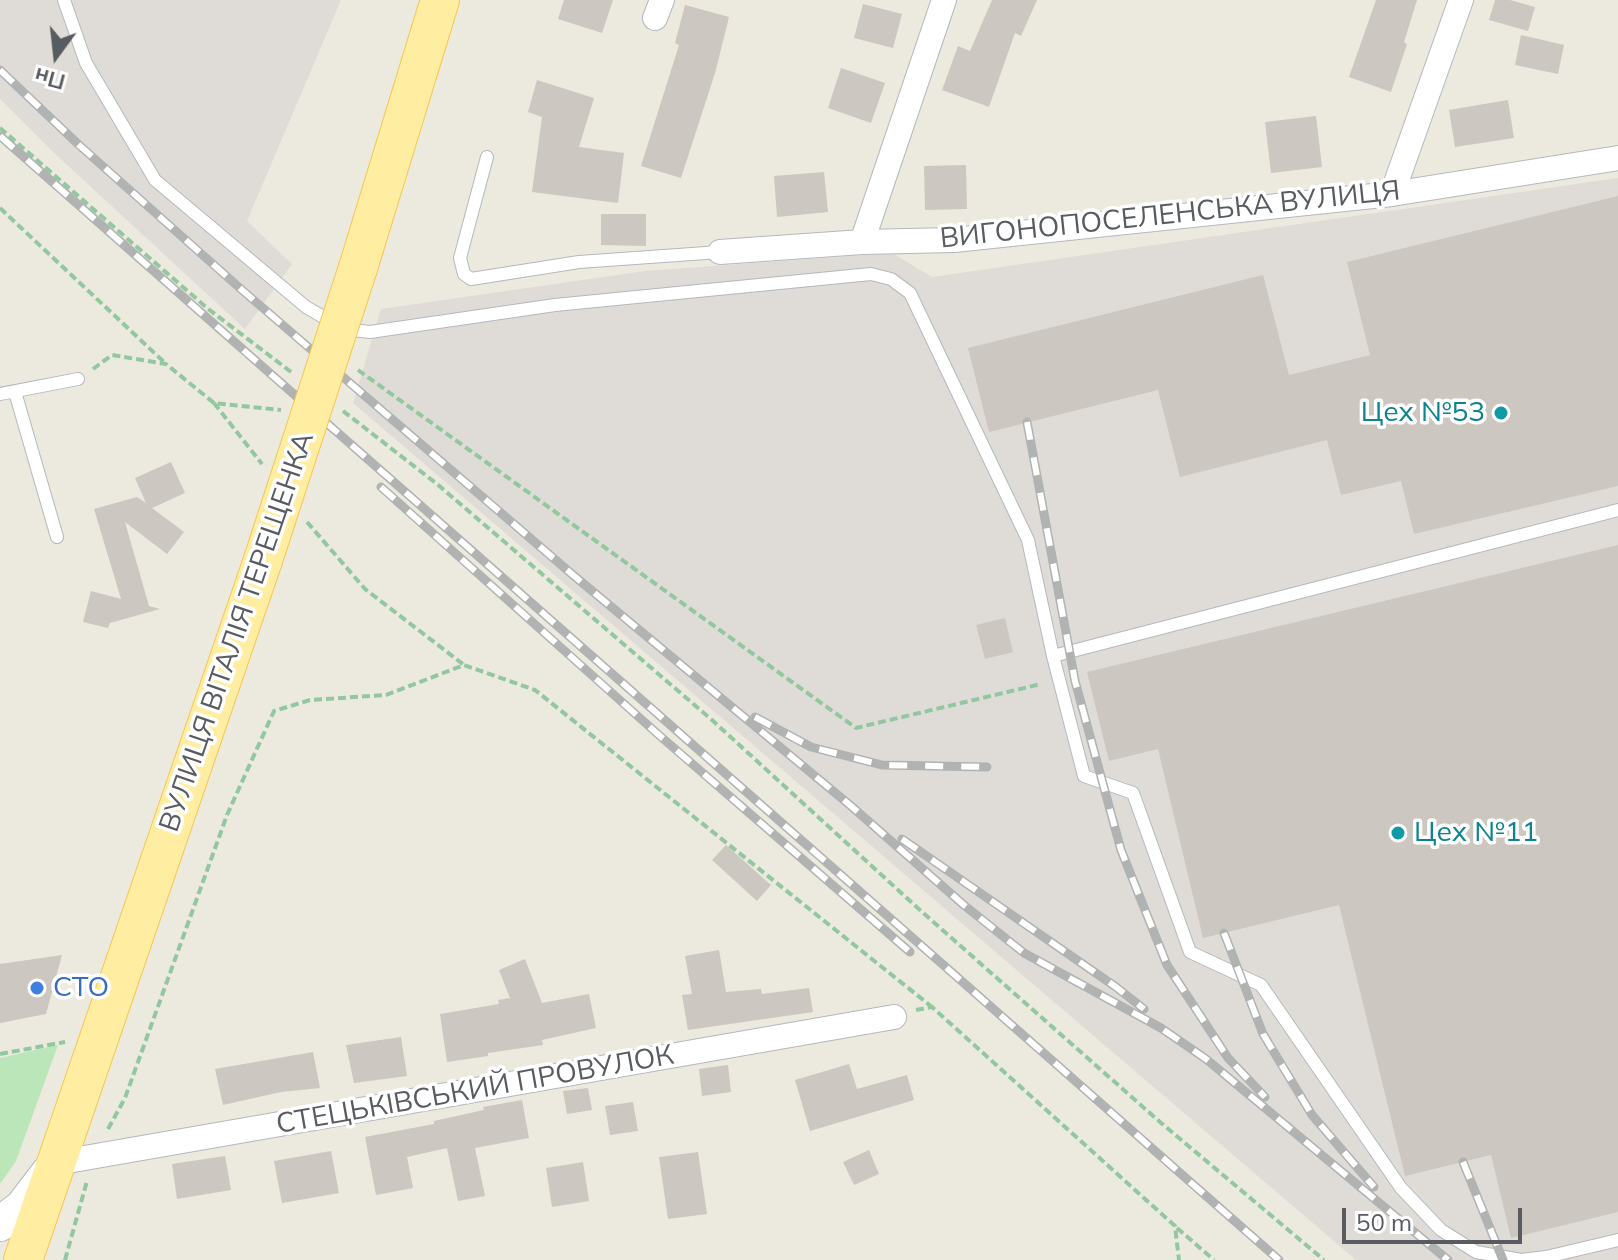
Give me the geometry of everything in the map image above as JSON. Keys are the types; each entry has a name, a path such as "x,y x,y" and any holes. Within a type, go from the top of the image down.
{"main road":[{"name":"ВУЛИЦЯ ВІТАЛІЯ ТЕРЕЩЕНКА","path":"23,1260 263,560 358,268 440,0"}],"street":[{"path":"862,242 944,0"},
{"path":"1392,194 1461,0"},
{"name":"ВИГОНОПОСЕЛЕНСЬКА ВУЛИЦЯ","path":"720,252 862,242 954,240 1392,194 1618,158"},
{"name":"СТЕЦЬКІВСЬКИЙ ПРОВУЛОК","path":"56,1163 894,1017"},
{"path":"0,1224 22,1207 56,1163"}],"lane":[{"path":"64,0 86,63 155,180 306,307 344,329 370,332 555,305 871,274 891,279 910,293 1028,540 1053,656 1084,776 1133,793 1190,952 1261,985 1401,1188 1441,1230 1476,1252 1521,1260 1618,1240"},
{"path":"487,157 460,258 464,274 471,279 579,262 720,252"},
{"path":"0,394 78,379"},
{"path":"15,392 57,537"},
{"path":"1053,656 1618,510"}],"path":[{"path":"0,128 207,308 291,372"},
{"path":"0,208 166,364 214,403 270,475"},
{"path":"78,379 112,355 166,364"},
{"path":"357,368 856,728 1059,680"},
{"path":"214,403 283,410"},
{"path":"339,408 437,484 712,720 1040,1017 1324,1260"},
{"path":"339,416 351,417"},
{"path":"298,511 365,589 464,665 535,690 932,1007 1214,1260"},
{"path":"94,1156 125,1098 227,815 274,711 310,700 386,695 464,665"},
{"path":"894,1017 932,1007"},
{"path":"0,1054 63,1041 72,1044"},
{"path":"1175,1226 1179,1260"}],"shaded area":[{"path":"0,0 341,0 247,221 292,264 245,329 0,99"},
{"path":"1618,178 1618,1260 1356,1260 353,403 381,309 645,271 892,253 932,277"}],"green space":[{"path":"58,1045 16,1161 0,1184 0,1058"}],"building":[{"path":"564,0 613,0 602,33 558,19"},
{"path":"992,0 1037,0 1021,36 1015,33 989,107 942,90 958,46 970,51"},
{"path":"1376,0 1417,0 1391,92 1349,77"},
{"path":"1495,0 1510,0 1535,7 1528,31 1489,20"},
{"path":"863,4 902,14 893,48 854,38"},
{"path":"685,5 729,17 715,73 681,178 641,166 679,45 675,43"},
{"path":"1521,35 1564,45 1558,74 1515,65"},
{"path":"841,68 885,83 871,123 828,108"},
{"path":"537,80 594,98 579,147 624,153 618,203 532,192 542,117 528,112"},
{"path":"1508,100 1514,138 1455,147 1449,110"},
{"path":"1316,116 1322,167 1271,173 1265,122"},
{"path":"966,165 967,209 925,210 924,166"},
{"path":"824,172 828,212 777,217 774,176"},
{"path":"1618,196 1618,486 1414,534 1401,481 1341,495 1327,440 1180,477 1158,390 989,432 968,348 1263,275 1289,375 1370,355 1347,262"},
{"path":"601,214 646,214 646,246 601,245"},
{"path":"171,462 185,493 152,508 184,532 167,554 125,522 149,606 160,609 110,623 108,628 83,622 91,591 121,599 94,509 137,497 146,503 135,478"},
{"name":"Цех №11","path":"1618,545 1618,1212 1511,1238 1491,1155 1405,1176 1339,905 1203,938 1158,749 1109,761 1087,672"},
{"path":"1005,618 1013,652 985,659 976,625"},
{"path":"726,845 771,885 757,901 712,860"},
{"path":"719,950 726,992 761,989 762,994 809,988 813,1012 688,1030 682,995 692,994 685,956"},
{"path":"62,955 46,1014 0,1023 0,964"},
{"path":"525,959 542,1003 589,994 596,1028 542,1040 543,1045 447,1062 440,1014 499,1004 498,1000 510,998 499,970"},
{"path":"401,1037 407,1076 354,1083 346,1045"},
{"path":"313,1052 320,1088 281,1092 223,1105 215,1069"},
{"path":"849,1064 857,1089 907,1075 914,1100 810,1131 795,1080"},
{"path":"728,1065 731,1092 702,1096 699,1069"},
{"path":"588,1088 592,1110 567,1114 563,1091"},
{"path":"522,1100 529,1138 475,1148 485,1196 458,1201 447,1148 407,1157 413,1188 376,1195 365,1137 434,1124 434,1121 484,1110 483,1107"},
{"path":"633,1102 638,1131 610,1135 605,1106"},
{"path":"869,1150 879,1174 854,1185 843,1162"},
{"path":"331,1151 339,1193 282,1203 274,1161"},
{"path":"698,1152 707,1214 668,1219 659,1157"},
{"path":"225,1156 231,1190 177,1199 172,1164"},
{"path":"583,1162 589,1201 552,1207 546,1168"}],"railway":[{"path":"0,70 242,290 965,906 1024,953 1161,1028 1206,1059 1448,1260"},
{"path":"0,136 1279,1260"},
{"path":"1027,422 1075,681 1121,850 1167,965 1228,1058 1265,1097"},
{"path":"381,487 660,736 910,952"},
{"path":"755,717 811,747 882,765 987,767"},
{"path":"902,839 1144,1009"},
{"path":"1224,933 1263,1034 1312,1115 1374,1187"},
{"path":"1463,1162 1503,1260"}],"place":[{"name":"Цех №53","path":"1501,413"},
{"name":"Цех №11","path":"1398,833"},
{"name":"СТО","path":"37,988"}]}
